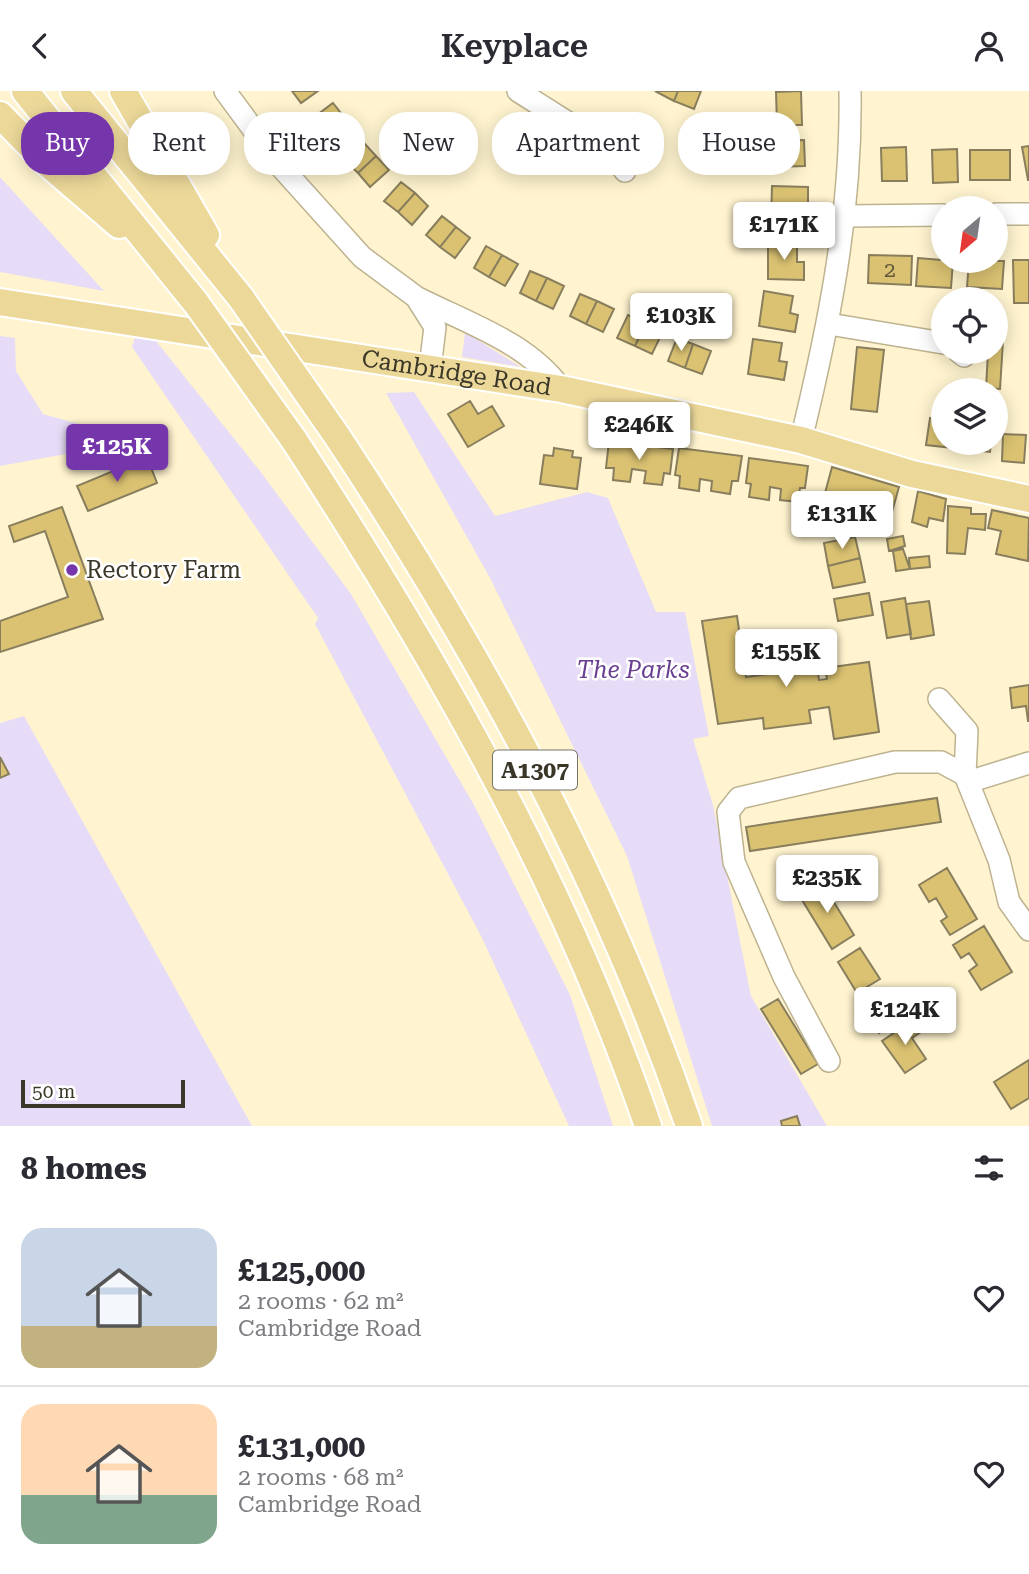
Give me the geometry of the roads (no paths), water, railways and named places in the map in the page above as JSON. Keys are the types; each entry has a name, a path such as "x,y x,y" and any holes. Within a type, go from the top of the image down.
{"main road":[{"name":"A1307","path":"25,91 196,303 294,440 438,667 508,801 582,956 648,1126"},
{"name":"A1307","path":"74,91 241,298 396,525 470,649 544,785 615,937 689,1126"},
{"path":"123,91 241,298"},
{"path":"0,115 48,164 168,267"},
{"name":"Cambridge Road","path":"0,302 561,389 801,440 912,474 1029,499"}],"street":[{"path":"227,91 281,167 362,257 416,297 531,356 550,372 561,389"},
{"path":"518,91 551,112"},
{"path":"801,440 829,324 846,216 850,91"},
{"path":"1008,215 1029,214"},
{"path":"846,216 931,215"},
{"path":"416,297 435,327 430,368"},
{"path":"829,324 931,341"},
{"path":"939,699 967,731 966,778 999,860 1009,902 1029,930"},
{"path":"829,1061 784,977 734,862 728,811 739,799 895,762 941,762 966,778 1029,763"}],"place":[{"name":"Rectory Farm","path":"72,570"}],"park label":[{"name":"The Parks","path":"633,670"}]}
